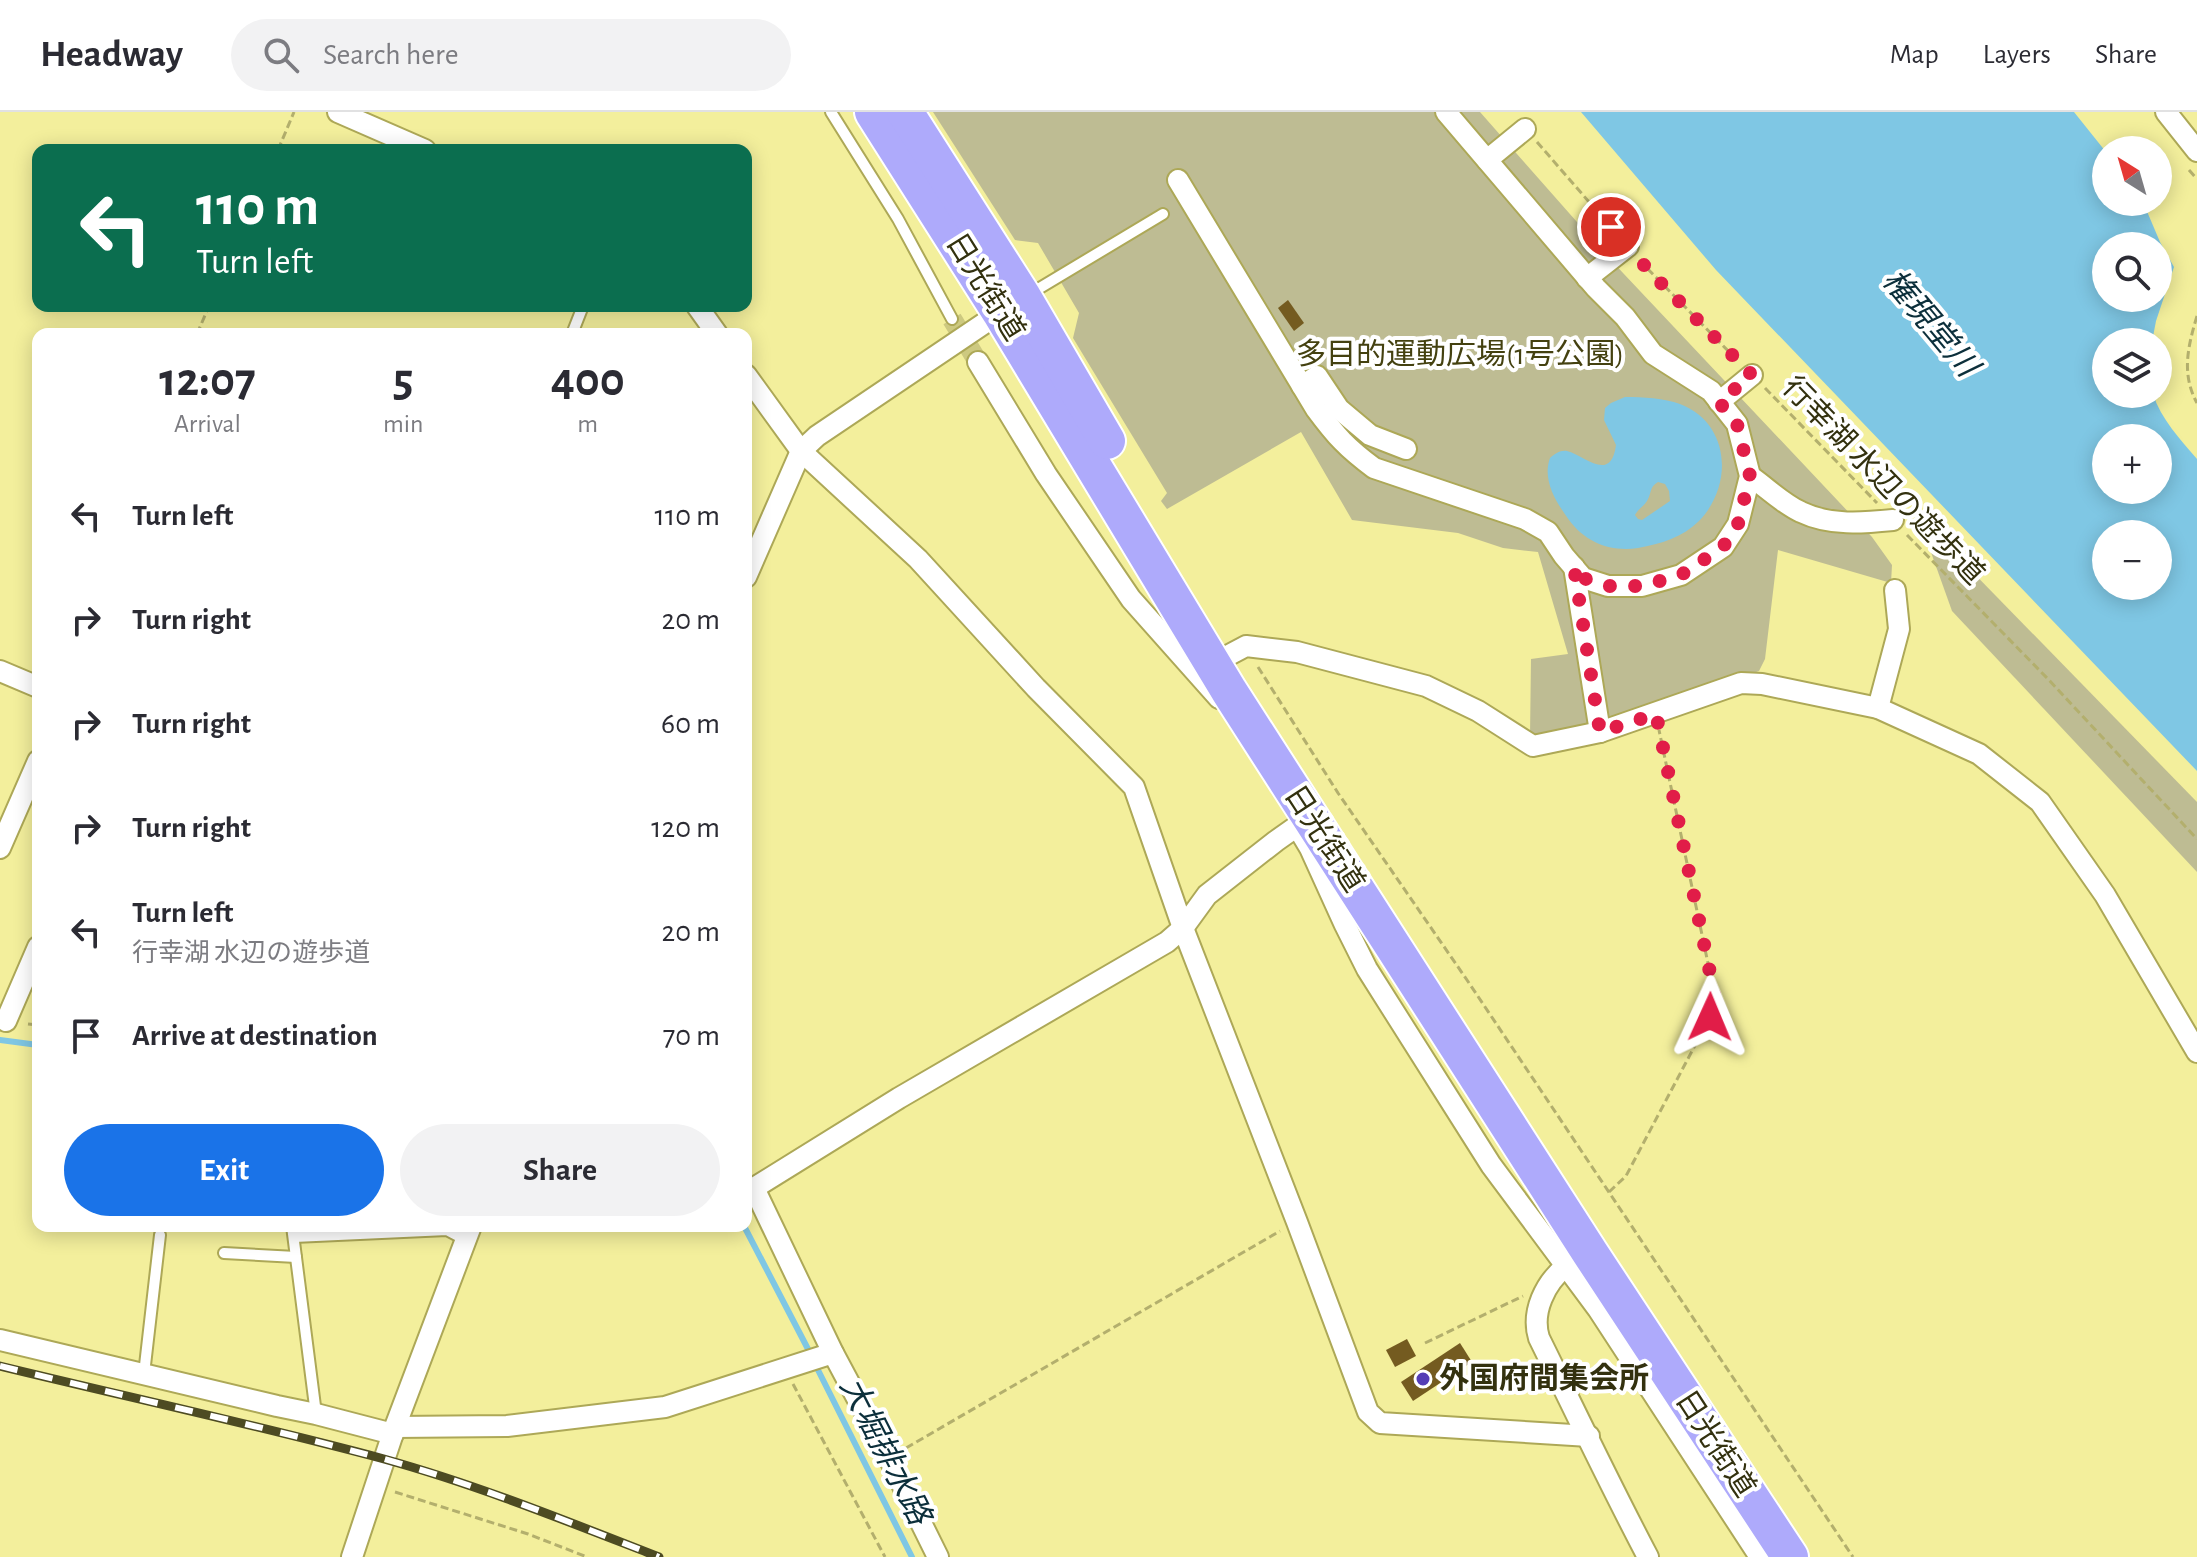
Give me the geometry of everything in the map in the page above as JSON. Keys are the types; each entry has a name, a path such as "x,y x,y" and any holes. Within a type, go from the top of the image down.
{"highway":[{"name":"日光街道","path":"873,112 1012,304"},
{"name":"日光街道","path":"905,112 1012,304 1229,664 1433,981 1817,1557"},
{"name":"日光街道","path":"1229,664 1303,822 1790,1557"}],"street":[{"path":"338,112 411,144"},
{"path":"1178,180 1302,386 1337,438 1374,468 1525,519 1548,532 1583,578 1608,586 1642,586 1681,575 1723,547 1738,524 1750,476 1737,424 1711,391 1653,354 1625,317 1587,278 1446,112"},
{"path":"2166,112 2197,151"},
{"path":"1487,160 1525,129"},
{"path":"1587,278 1628,246"},
{"path":"752,563 801,451 817,436 1012,304"},
{"path":"978,362 1046,474 1131,599 1218,699 1229,664 1297,652 1426,686 1478,711 1533,746 1600,732 1741,683 1762,684 1878,708 1979,754 2040,802 2105,895 2197,1052"},
{"path":"1719,402 1752,375"},
{"path":"1302,386 1317,376 1339,409 1359,426 1370,435 1406,449"},
{"path":"752,383 801,451 918,559 1036,688 1134,787 1183,928 1368,1412 1380,1423 1589,1436"},
{"path":"1750,476 1800,512 1856,524 1893,520"},
{"path":"1574,567 1600,732"},
{"path":"1878,708 1899,629 1895,590"},
{"path":"0,671 32,684"},
{"path":"0,848 32,775"},
{"path":"938,1557 833,1353 754,1188 899,1098 1167,942 1183,928 1207,895 1303,822 1310,848 1367,969 1491,1165 1598,1309 1760,1557"},
{"path":"6,1021 32,961"},
{"path":"352,1557 394,1430 468,1233"},
{"path":"1566,1266 1547,1286 1535,1326 1648,1557"},
{"path":"0,1340 277,1406 394,1430 507,1426 665,1407 833,1353"}],"lane":[{"path":"831,112 898,219 952,319"},
{"path":"1012,304 1163,214"},
{"path":"293,1232 316,1414"},
{"path":"144,1374 160,1235"},
{"path":"224,1253 296,1257"}],"path":[{"path":"281,144 294,112"},
{"name":"行幸湖 水辺の遊歩道","path":"1525,129 1628,246 2048,679 2197,839"},
{"path":"2197,316 2186,359 2191,392 2197,403"},
{"path":"1229,664 1338,793 1467,980 1853,1557"},
{"path":"1609,1192 1626,1176 1710,1017 1714,992 1656,714"},
{"path":"889,1458 1297,1222"},
{"path":"1425,1343 1547,1286"},
{"path":"784,1367 885,1557"},
{"path":"376,1486 528,1534 587,1557"}],"green space":[{"name":"多目的運動広場(1号公園)","path":"933,112 1480,112 1607,256 1872,537 1892,565 1891,583 1778,550 1765,659 1759,671 1608,724 1539,739 1530,736 1531,659 1568,654 1538,552 1503,548 1458,533 1352,520 1301,432 1167,509 1161,501 1167,493 1073,338 1079,313 1038,243 1015,240"},
{"path":"1918,516 2197,802 2197,872 1952,611"}],"water":[{"name":"権現堂川","path":"1581,112 2074,112 2093,136 2092,216 2149,216 2156,232 2092,232 2092,312 2159,312 2155,328 2092,328 2092,408 2159,408 2169,424 2092,424 2092,504 2172,504 2172,428 2197,459 2197,771 1716,270"},
{"path":"1632,397 1680,404 1697,413 1709,425 1717,440 1722,473 1718,490 1699,521 1679,536 1638,548 1609,547 1583,535 1555,498 1548,474 1550,458 1554,455 1567,451 1603,465 1613,457 1616,445 1604,420 1605,408","holes":["1658,482 1665,484 1670,501 1642,520 1638,519 1635,515 1647,501 1653,486"]}],"building":[{"path":"1288,300 1304,323 1294,331 1278,308"},
{"path":"1407,1339 1416,1356 1395,1367 1386,1350"},
{"path":"1460,1343 1472,1362 1413,1401 1401,1382"}],"waterway":[{"name":"大堀排水路","path":"0,1040 32,1044"},
{"name":"大堀排水路","path":"747,1232 809,1351"},
{"name":"大堀排水路","path":"816,1366 912,1557"}],"tunnel":[{"path":"952,319 978,362"}],"railway":[{"path":"0,1366 419,1469 489,1492 659,1557"}],"place":[{"name":"外国府間集会所","path":"1423,1379"}],"route":[{"path":"1611,227 1650,272 1752,375 1719,402 1737,424 1750,476 1738,524 1723,547 1681,575 1642,586 1608,586 1583,578 1574,567 1600,732 1656,714 1714,992 1710,1017"}]}
